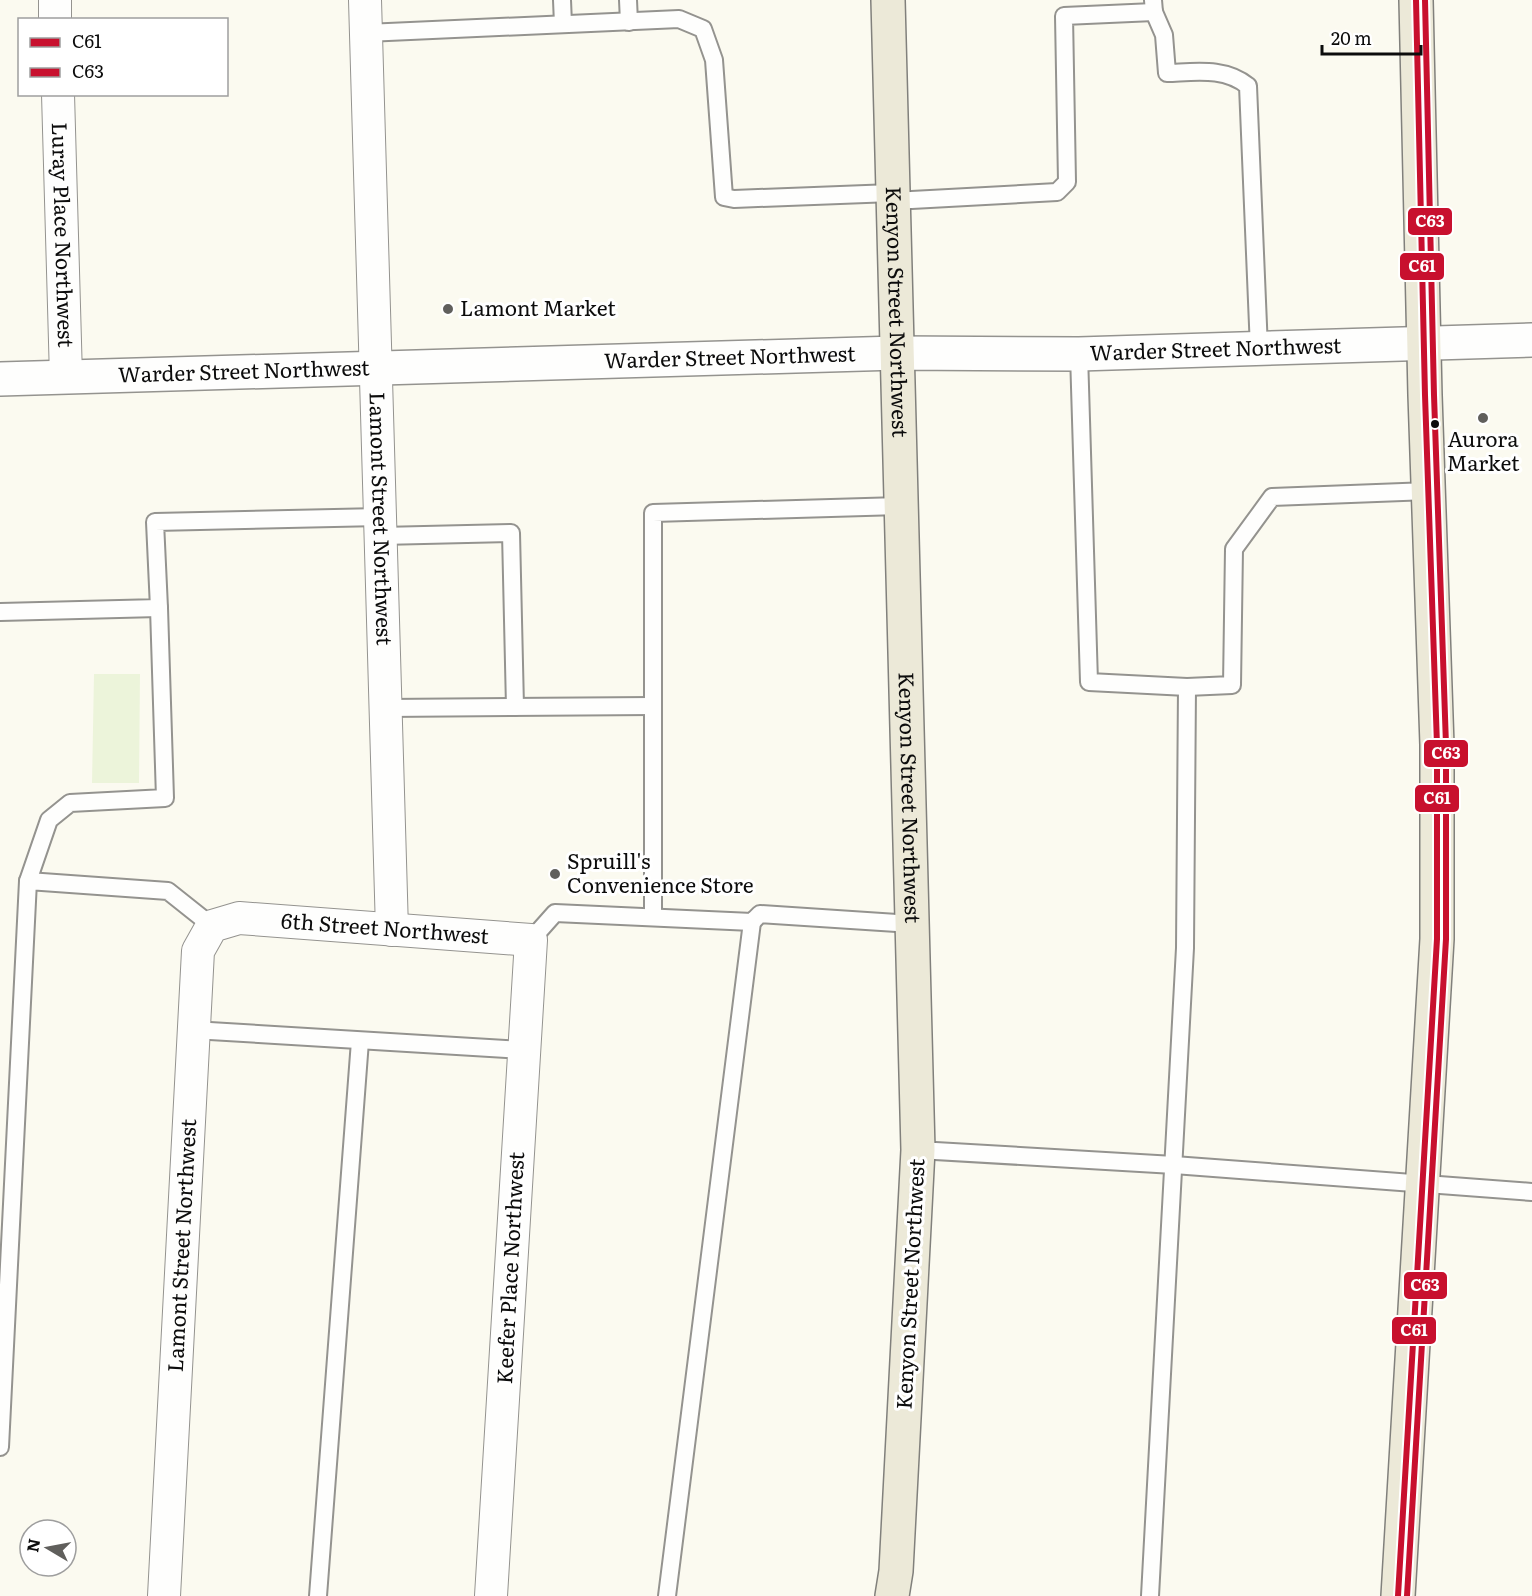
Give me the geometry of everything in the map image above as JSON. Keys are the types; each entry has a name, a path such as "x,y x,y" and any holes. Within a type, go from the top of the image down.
{"main road":[{"name":"Kenyon Street Northwest","path":"888,0 918,1150 896,1571 892,1596"},
{"path":"1398,1596 1437,939 1438,880 1437,745 1416,0"}],"street":[{"path":"55,0 55,18"},
{"name":"Lamont Street Northwest","path":"365,0 392,930"},
{"name":"Luray Place Northwest","path":"58,96 66,377"},
{"name":"Warder Street Northwest","path":"0,379 897,353 1079,354 1532,340"},
{"name":"Lamont Street Northwest","path":"164,1596 198,951 225,922"},
{"name":"6th Street Northwest","path":"225,922 392,930 531,940"},
{"name":"Keefer Place Northwest","path":"491,1596 531,940"}],"lane":[{"path":"562,0 563,24"},
{"path":"628,0 629,22"},
{"path":"366,33 679,19 703,29 714,60 724,197 734,199 893,197 1057,192 1067,182 1064,16 1154,6 1164,35 1167,73 1225,73 1238,78 1248,86 1258,349"},
{"path":"1079,354 1089,682 1187,687 1232,685 1234,549 1272,497 1429,491"},
{"path":"653,917 653,513 900,506"},
{"path":"0,1447 3,1289 28,881 49,820 70,802 165,798 155,522 381,527 511,533 515,707"},
{"path":"0,612 159,608"},
{"path":"1150,1596 1185,948 1187,687"},
{"path":"386,708 653,706"},
{"path":"28,881 168,891 225,922"},
{"path":"531,940 555,913 752,922"},
{"path":"667,1596 752,922 760,914 912,924"},
{"path":"194,1030 524,1050"},
{"path":"318,1596 360,1041"},
{"path":"918,1150 1174,1165 1532,1192"}],"green space":[{"path":"94,674 140,674 139,783 92,783"}],"transit line":[{"name":"C61","path":"1398,1596 1437,939 1437,745 1425,395 1416,0"},
{"name":"C63","path":"1407,1596 1446,939 1446,745 1434,395 1425,0"}],"place":[{"name":"Lamont Market","path":"448,309"},
{"name":"Aurora Market","path":"1483,418"},
{"name":"Spruill's Convenience Store","path":"555,874"}]}
